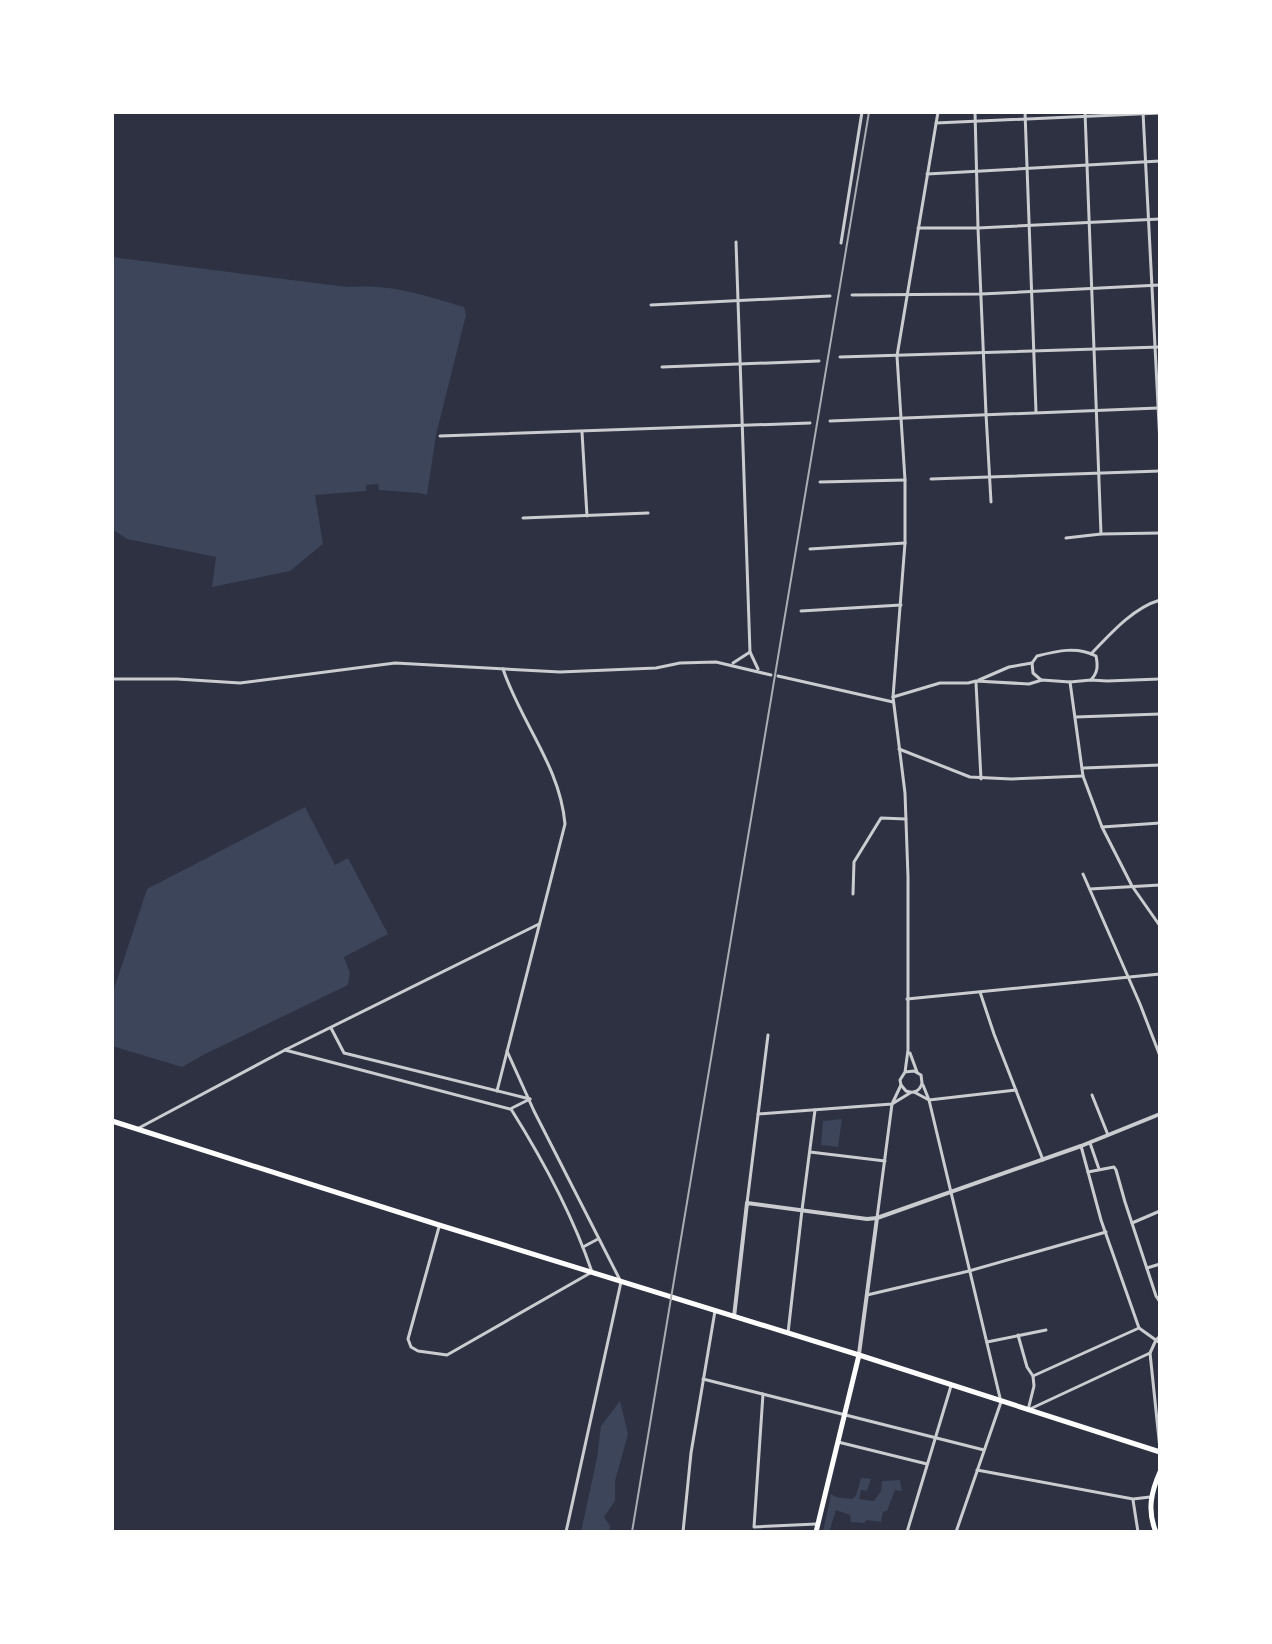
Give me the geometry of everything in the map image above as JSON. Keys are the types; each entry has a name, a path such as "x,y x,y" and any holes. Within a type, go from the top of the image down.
{"main road":[{"path":"112,1121 1160,1450"},
{"path":"816,1532 859,1355"},
{"path":"1156,1532 1151,1518 1152,1496 1160,1472"}],"street":[{"path":"841,243 862,112"},
{"path":"859,1355 892,1104 905,1072 908,1050 905,793 893,700 905,543 905,480 897,356 938,112"},
{"path":"975,112 991,502"},
{"path":"1025,112 1036,412"},
{"path":"1143,113 1158,347 1160,444"},
{"path":"936,124 1085,114 1160,113"},
{"path":"1085,114 1101,534"},
{"path":"927,174 1160,161"},
{"path":"918,228 1160,219"},
{"path":"736,242 750,652 759,671"},
{"path":"852,295 981,294 1160,285"},
{"path":"651,305 830,296"},
{"path":"840,357 1158,347"},
{"path":"662,367 819,361"},
{"path":"830,421 1159,408"},
{"path":"440,436 810,423"},
{"path":"582,431 587,516"},
{"path":"931,479 1160,471"},
{"path":"820,482 905,480"},
{"path":"523,518 648,513"},
{"path":"1066,538 1160,533"},
{"path":"810,549 905,543"},
{"path":"1091,654 1144,605 1160,600"},
{"path":"801,611 901,605"},
{"path":"1042,680 1033,673 1032,663 1037,656 1080,650 1096,656 1098,665 1091,680"},
{"path":"732,664 750,652"},
{"path":"112,679 240,683 395,663 560,672 716,662 771,675"},
{"path":"778,676 893,700 940,683 968,683 1009,667 1032,663"},
{"path":"497,1091 565,824 564,805 556,780 509,689 503,669"},
{"path":"976,681 1029,684 1042,680 1160,679"},
{"path":"976,681 981,779"},
{"path":"1070,682 1083,776 1102,827 1132,886 1160,926"},
{"path":"1076,717 1160,714"},
{"path":"899,749 981,779 1083,776"},
{"path":"1083,768 1160,765"},
{"path":"853,894 854,862 881,818 906,819"},
{"path":"1102,827 1160,823"},
{"path":"1083,874 1160,1056"},
{"path":"1090,889 1160,885"},
{"path":"1153,916 1160,916"},
{"path":"137,1129 285,1050 539,924"},
{"path":"907,999 1160,974"},
{"path":"980,992 1043,1160"},
{"path":"331,1028 344,1053 530,1099"},
{"path":"734,1317 768,1035"},
{"path":"285,1050 511,1109 530,1099"},
{"path":"908,1050 929,1100 1001,1402 956,1532"},
{"path":"507,1051 621,1282 566,1532"},
{"path":"905,1072 918,1073"},
{"path":"758,1114 892,1104 921,1087 922,1083"},
{"path":"901,1085 903,1089 929,1100 1016,1090"},
{"path":"1092,1095 1108,1135"},
{"path":"439,1225 408,1339 411,1347 418,1351 447,1355 592,1272 549,1176 511,1109"},
{"path":"788,1333 815,1110"},
{"path":"747,1203 877,1218 1043,1160 1160,1114"},
{"path":"1090,1142 1099,1169"},
{"path":"1028,1410 1150,1353 1159,1340 1139,1328 1081,1146"},
{"path":"810,1152 885,1161"},
{"path":"1088,1172 1114,1167 1116,1170 1160,1302"},
{"path":"1132,1223 1160,1211"},
{"path":"867,1295 969,1271 1106,1232"},
{"path":"583,1247 599,1239"},
{"path":"1147,1268 1160,1264"},
{"path":"683,1532 691,1453 715,1311"},
{"path":"1033,1376 1139,1328"},
{"path":"987,1342 1046,1330"},
{"path":"1018,1335 1027,1367 1033,1376 1034,1386 1028,1410"},
{"path":"1150,1353 1160,1450"},
{"path":"703,1379 984,1450"},
{"path":"907,1532 951,1385"},
{"path":"763,1394 754,1527 771,1529 818,1524"},
{"path":"838,1442 927,1464"},
{"path":"977,1470 1133,1499 1152,1496"},
{"path":"1133,1499 1138,1532"}],"shaded area":[{"path":"112,257 347,287 393,289 464,307 466,315 436,435 427,495 379,490 378,484 366,485 366,491 315,495 323,544 290,571 212,587 216,557 127,539 112,529"},
{"path":"305,807 335,865 348,858 388,934 344,957 350,973 348,985 182,1067 112,1046 112,995 147,889"},
{"path":"842,1119 838,1147 821,1145 823,1121"},
{"path":"620,1401 628,1434 615,1481 615,1501 604,1517 610,1526 609,1532 581,1532 601,1426"},
{"path":"861,1478 871,1479 867,1491 861,1490 859,1499 874,1501 881,1491 882,1481 900,1480 902,1491 895,1490 881,1522 851,1522 850,1515 836,1510 829,1532 823,1532 831,1494 852,1499 856,1496"}],"railway":[{"path":"632,1532 869,112"}]}
